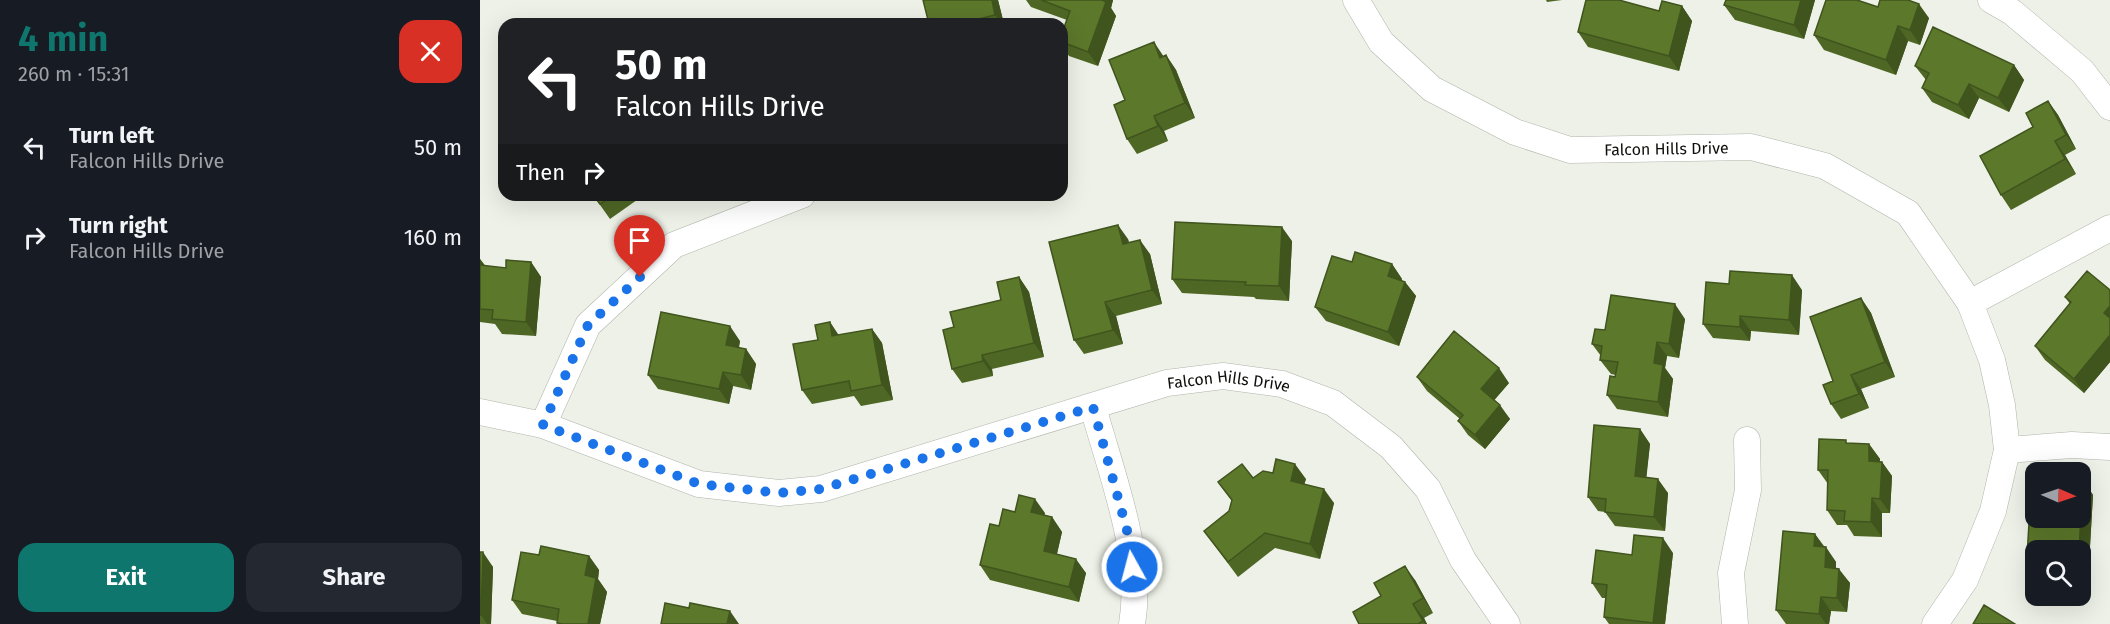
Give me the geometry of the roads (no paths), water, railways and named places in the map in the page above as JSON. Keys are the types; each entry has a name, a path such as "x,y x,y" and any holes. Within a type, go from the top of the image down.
{"street":[{"name":"Falcon Hills Drive","path":"1356,0 1382,42 1432,89 1515,132 1570,150 1751,147 1825,166 1908,213 1970,303 1992,360 2002,405 2007,450 1994,511 1965,580 1935,624"},
{"path":"1991,0 2012,12 2082,71 2110,107"},
{"path":"543,425 588,325 674,245 787,201"},
{"path":"1970,303 2110,228"},
{"name":"Falcon Hills Drive","path":"480,412 543,425 699,484 779,493 821,489 1167,384 1223,376 1282,384 1333,403 1391,447 1428,489 1463,560 1507,624"},
{"path":"1093,407 1131,545 1135,609 1132,624"},
{"path":"1735,624 1731,573 1748,490 1747,440"},
{"path":"2007,450 2072,445 2110,447"}]}
